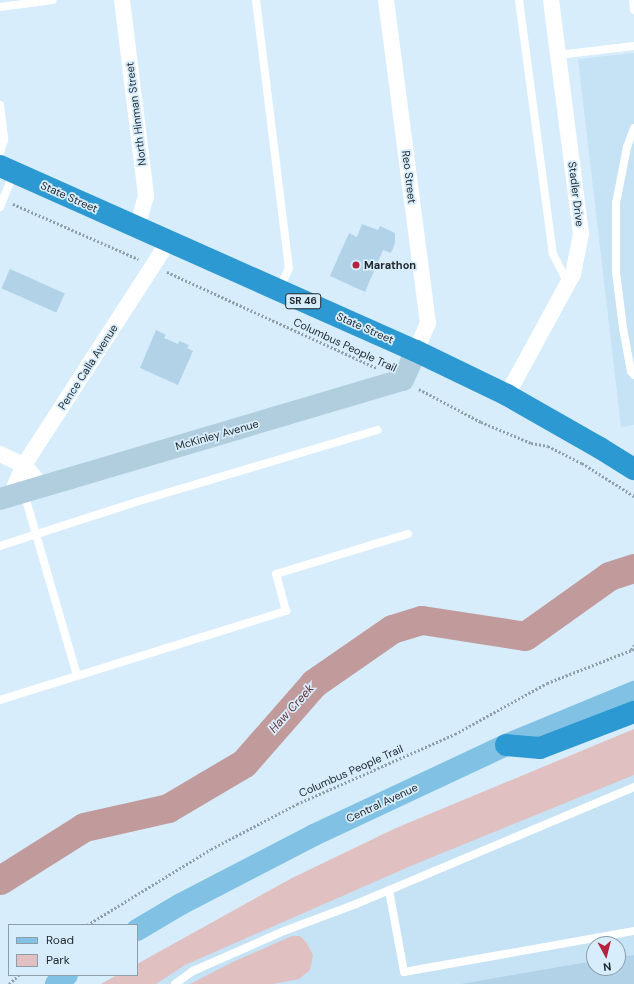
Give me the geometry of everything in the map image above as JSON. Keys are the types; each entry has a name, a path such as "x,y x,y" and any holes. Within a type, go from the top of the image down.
{"highway":[{"name":"State Street","path":"7,169 416,351 507,395 600,448 634,470"},
{"path":"506,745 540,748 634,712"}],"main road":[{"name":"Central Avenue","path":"138,929 181,904 314,835 506,745 634,692"},
{"path":"56,984 66,976"}],"street":[{"name":"North Hinman Street","path":"122,0 146,196 137,227"},
{"name":"Reo Street","path":"386,0 428,323 416,351"},
{"name":"Stadler Drive","path":"507,395 573,274 581,234 551,0"},
{"name":"Pence Calla Avenue","path":"19,493 24,465 169,241"},
{"path":"403,380 416,351"},
{"name":"McKinley Avenue","path":"19,493 403,380"},
{"path":"0,454 24,465 19,493"}],"lane":[{"path":"0,7 53,0"},
{"path":"256,0 289,268 278,290"},
{"path":"519,0 530,95 553,254 568,283"},
{"path":"633,0 634,10"},
{"path":"558,55 634,46"},
{"path":"0,105 4,140 0,152"},
{"path":"634,128 627,147 616,203 616,272 623,328 631,371 634,376"},
{"path":"2,203 7,169"},
{"path":"0,546 223,476 377,430"},
{"path":"19,493 36,534 77,675"},
{"path":"0,700 286,611 276,574 408,534"},
{"path":"175,984 193,971 284,930 390,890 634,787"},
{"path":"390,890 404,972 634,931"}],"path":[{"name":"Columbus People Trail","path":"2,203 154,266 403,380 481,422 531,442 548,446 582,464 634,496"},
{"name":"Columbus People Trail","path":"89,924 210,849 297,804 455,734 546,684 632,650 634,645"},
{"path":"9,984 18,976"}],"shaded area":[{"path":"634,53 634,425 621,427 578,59"},
{"path":"634,747 634,984 116,984 138,976 138,975"}],"green space":[{"path":"634,729 634,775 413,865 185,965 156,984 101,984 115,976 138,976 138,963 292,878 396,828"},
{"path":"292,936 300,936 306,942 313,955 310,970 299,979 273,984 190,984 233,962"}],"building":[{"name":"Marathon","path":"362,224 378,230 380,226 395,233 395,243 391,253 383,250 365,292 330,276 349,233 357,237"},
{"path":"10,269 65,293 56,313 1,288"},
{"path":"156,330 166,335 164,338 178,344 179,341 189,345 187,348 193,351 178,385 140,368"},
{"path":"634,955 634,984 461,984 586,962 586,976 626,976 626,956"}],"waterway":[{"name":"Haw Creek","path":"0,880 84,827 168,808 244,763 314,683 392,629 422,620 525,636 609,576 634,568"}],"place":[{"name":"Marathon","path":"356,265"}]}
